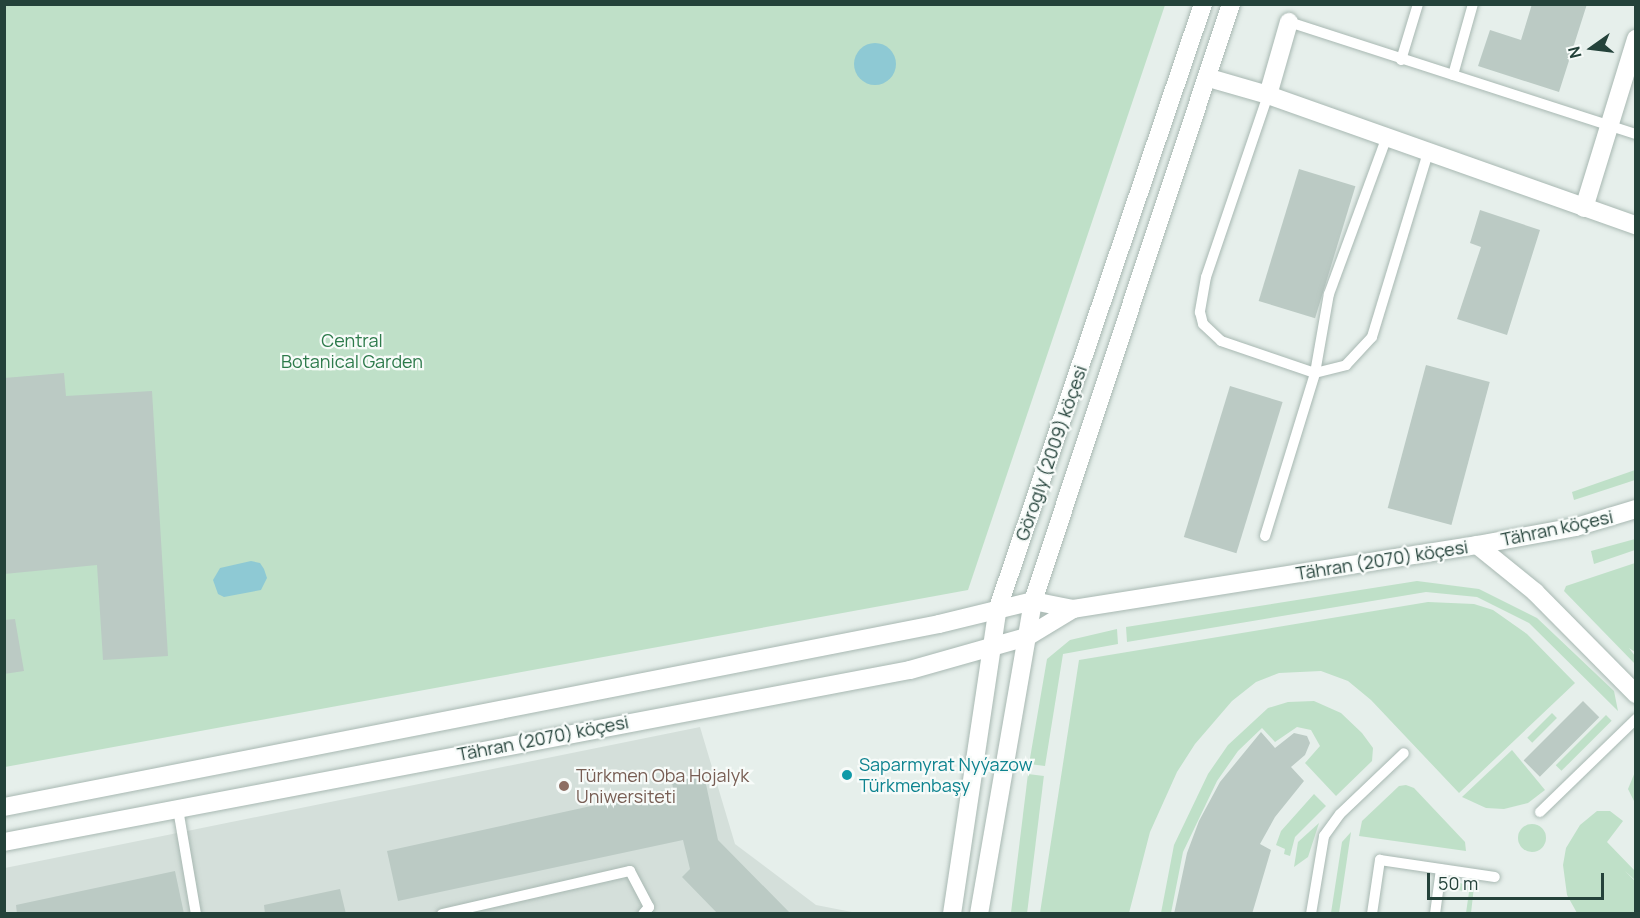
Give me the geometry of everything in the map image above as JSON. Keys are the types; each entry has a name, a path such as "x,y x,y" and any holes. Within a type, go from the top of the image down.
{"street":[{"name":"Görogly (2009) köçesi","path":"952,914 998,609 1203,4"},
{"name":"Görogly (2009) köçesi","path":"980,914 1033,601 1209,78 1231,4"},
{"path":"1268,95 1289,22"},
{"path":"1584,208 1635,39"},
{"path":"1209,78 1268,95 1386,139 1635,225"},
{"name":"Tähran köçesi","path":"1477,545 1576,527 1635,509"},
{"name":"Tähran (2070) köçesi","path":"4,807 927,626 1033,601 1073,609 1477,545 1535,592 1635,694"},
{"name":"Tähran (2070) köçesi","path":"4,842 910,670 992,645 1027,637 1073,609"}],"lane":[{"path":"1401,60 1418,4"},
{"path":"1453,75 1473,4"},
{"path":"1289,22 1401,60 1610,124 1635,134"},
{"path":"1268,95 1206,277 1200,312 1203,324 1221,341 1315,372 1346,365 1372,337 1428,153"},
{"path":"1265,536 1315,372 1329,294 1386,139"},
{"path":"1540,812 1635,719"},
{"path":"1311,914 1324,836 1340,814 1404,753"},
{"path":"178,809 196,914"},
{"path":"1372,914 1380,860 1495,877"},
{"path":"1435,914 1441,869"},
{"path":"442,914 630,871 649,907 643,914"}],"shaded area":[{"name":"Türkmen Oba Hojalyk Uniwersiteti","path":"700,727 735,844 816,905 857,913 5,914 5,868"}],"green space":[{"name":"Central Botanical Garden","path":"5,5 1165,5 968,590 5,767"},
{"path":"1635,470 1635,480 1574,500 1572,492"},
{"path":"1635,539 1635,550 1594,564 1591,551"},
{"path":"1635,563 1635,652 1629,648 1635,656 1635,664 1564,591 1566,586"},
{"path":"1417,581 1479,589 1537,618 1614,691 1618,711 1529,623 1477,597 1426,592 1127,642 1126,627"},
{"path":"1428,602 1474,604 1493,610 1527,634 1575,683 1459,793 1371,700 1348,681 1321,671 1279,673 1256,682 1232,701 1195,744 1177,772 1150,832 1129,913 1040,913 1079,660"},
{"path":"1117,629 1118,644 1063,654 1045,766 1029,764 1047,659 1070,640"},
{"path":"1314,701 1341,713 1362,733 1373,748 1372,761 1336,796 1305,763 1320,746 1311,730 1297,727 1275,742 1262,728 1238,751 1217,781 1183,852 1171,913 1161,913 1174,845 1208,774 1228,745 1268,708 1288,702"},
{"path":"1552,713 1557,718 1532,743 1527,738"},
{"path":"1606,715 1612,721 1561,771 1556,765"},
{"path":"1512,750 1545,790 1528,803 1504,809 1486,808 1462,797"},
{"path":"1635,772 1635,803 1628,789"},
{"path":"1028,774 1044,776 1027,914 1011,914"},
{"path":"1406,785 1414,788 1465,842 1466,851 1359,836 1362,821 1399,786"},
{"path":"1314,794 1326,806 1295,837 1290,856 1284,854 1285,849 1276,845 1281,831"},
{"path":"1597,811 1610,811 1623,821 1607,842 1635,871 1635,880 1625,871 1635,881 1635,913 1577,913 1567,895 1563,865 1566,848 1580,825"},
{"path":"1319,823 1308,857 1294,867 1298,842"},
{"path":"1532,824 1542,828 1546,838 1542,848 1532,852 1522,848 1518,838 1522,828"},
{"path":"1351,832 1339,913 1331,913 1342,842"},
{"path":"1460,883 1474,887 1471,913 1466,913 1469,892 1453,889"}],"water":[{"path":"875,43 890,49 896,64 890,79 875,85 860,79 854,64 860,49"},
{"path":"251,561 260,563 264,569 267,578 261,590 224,597 218,594 213,580 220,568"}],"building":[{"path":"1532,4 1587,4 1559,92 1478,66 1490,30 1521,40"},
{"path":"1299,169 1355,186 1315,318 1259,301"},
{"path":"1480,210 1540,230 1507,335 1457,319 1481,247 1470,243"},
{"path":"1426,365 1490,382 1451,525 1388,508"},
{"path":"64,373 66,396 152,391 168,656 103,660 97,565 4,574 4,378"},
{"path":"1230,386 1283,402 1236,553 1184,537"},
{"path":"15,619 24,671 4,674 4,620"},
{"path":"1583,701 1599,717 1540,777 1524,760"},
{"path":"1261,732 1275,748 1294,733 1307,736 1310,743 1305,755 1291,767 1304,781 1275,817 1260,844 1271,850 1252,914 1174,914 1187,853 1199,821 1220,782"},
{"path":"704,775 718,840 791,914 718,914 682,877 690,869 683,840 398,901 387,851 673,788 672,782"},
{"path":"175,871 184,914 17,914 16,905"},
{"path":"340,889 346,914 265,914 264,905"}],"place":[{"name":"Saparmyrat Nyýazow Türkmenbaşy","path":"847,775"},
{"name":"Türkmen Oba Hojalyk Uniwersiteti","path":"564,786"}]}
